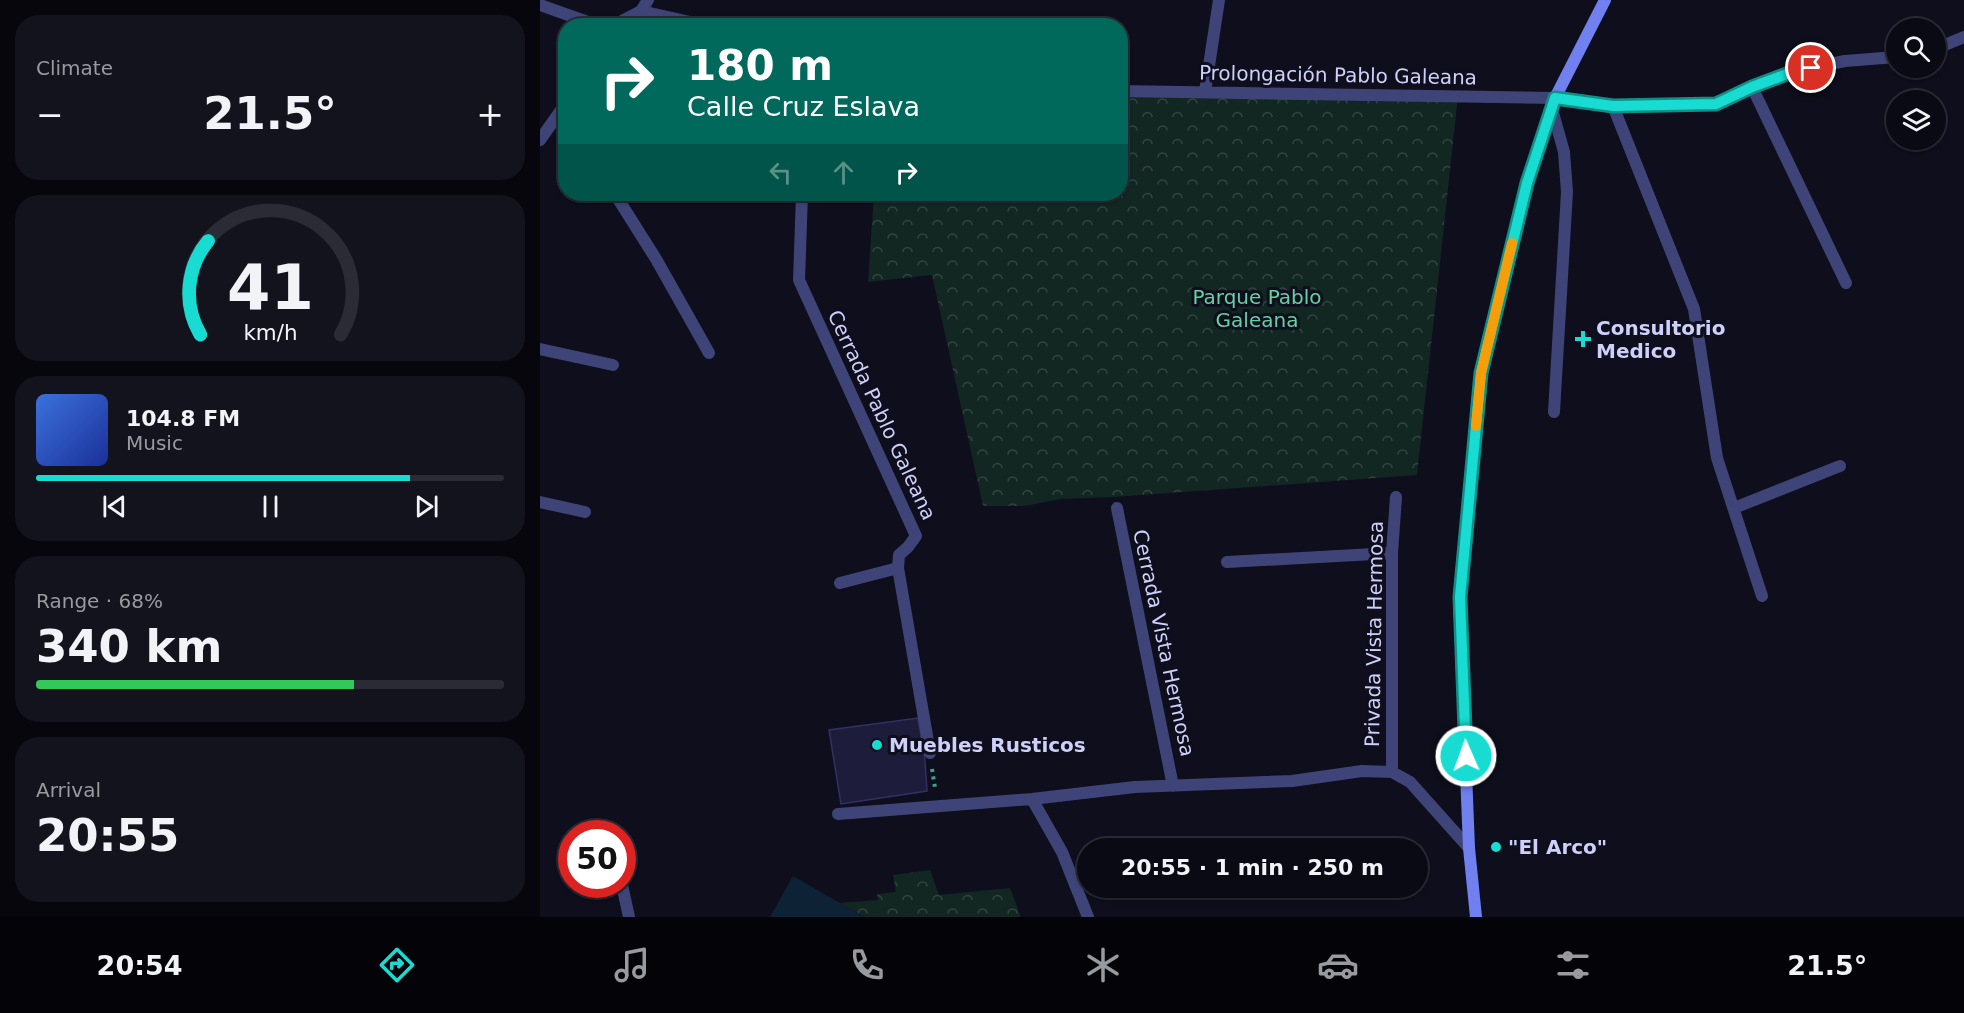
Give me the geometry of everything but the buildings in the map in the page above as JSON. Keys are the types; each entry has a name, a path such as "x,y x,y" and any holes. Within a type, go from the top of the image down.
{"main road":[{"path":"1476,917 1469,848 1460,597 1481,373 1527,183 1554,104 1605,0"}],"street":[{"path":"1204,92 1219,0"},
{"path":"540,5 577,18"},
{"path":"625,18 645,5 684,18"},
{"path":"1946,44 1964,37"},
{"name":"Prolongación Pablo Galeana","path":"1128,90 1613,106 1716,104 1752,87 1795,71 1845,61 1886,58"},
{"path":"1752,87 1846,283"},
{"path":"1554,104 1564,152 1567,192 1554,412"},
{"path":"1613,106 1694,309 1717,458 1762,596"},
{"path":"540,140 558,119"},
{"path":"619,201 710,353"},
{"name":"Cerrada Pablo Galeana","path":"802,201 799,280 916,536 898,555 898,568"},
{"path":"540,349 613,365"},
{"path":"1734,508 1840,466"},
{"name":"Privada Vista Hermosa","path":"1392,772 1392,553 1396,497"},
{"path":"540,502 585,512"},
{"name":"Cerrada Vista Hermosa","path":"1117,508 1173,786"},
{"path":"1227,562 1392,553"},
{"path":"840,583 898,568 930,753"},
{"name":"Cerrada Vista Hermosa","path":"838,814 1032,799 1135,787 1292,781 1362,771 1392,772"},
{"path":"1392,772 1410,782 1469,848"},
{"path":"1032,799 1062,852 1088,917"},
{"path":"625,898 629,917"}],"path":[{"path":"930,753 938,807"}],"green space":[{"name":"Parque Pablo Galeana","path":"1128,91 1458,96 1417,475 1061,499 1024,506 983,506 932,275 868,282 874,201 1128,201"},
{"path":"930,870 939,895 1010,888 1021,917 865,917 839,903 878,900 877,894 896,892 893,875"}],"water":[{"path":"793,876 864,917 770,917"}],"slow traffic":[{"path":"1476,426 1481,373 1512,243"}],"place":[{"name":"Consultorio Medico","path":"1583,339"},
{"name":"Muebles Rusticos","path":"877,745"},
{"name":"\"El Arco\"","path":"1496,847"}],"route":[{"path":"1466,756 1460,597 1481,373 1527,183 1555,98 1613,106 1716,104 1752,87 1795,71 1811,68"}]}
